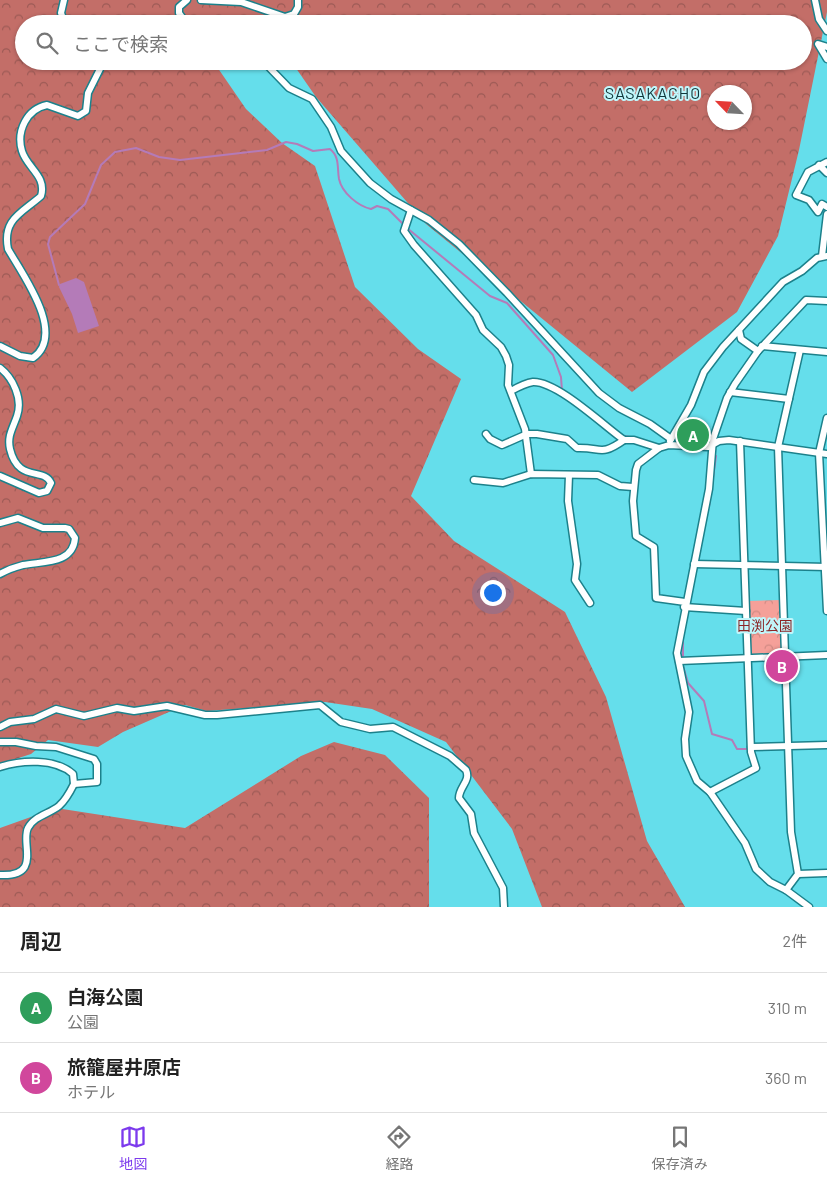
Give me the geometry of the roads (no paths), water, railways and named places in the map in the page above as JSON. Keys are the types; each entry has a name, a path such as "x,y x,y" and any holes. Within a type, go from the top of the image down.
{"street":[{"path":"62,15 64,0"},
{"path":"180,15 179,7 187,0"},
{"path":"201,0 241,2 279,15"},
{"path":"291,15 294,14 298,7 298,0"},
{"path":"815,0 819,18 827,31"},
{"path":"827,47 818,44 827,59"},
{"path":"0,346 20,356 32,358 43,348 45,339 39,304 8,249 7,240 7,231 10,223 42,196 43,189 40,178 22,152 26,119 32,111 47,105 78,116 82,115 86,111 88,93 100,70"},
{"path":"272,70 289,88 312,99 331,127 347,160 381,192 428,220 459,244 599,393 619,408 650,424 670,442 704,447 712,446 719,442 740,441 827,454"},
{"path":"827,162 818,165 808,172 796,195 809,200 818,212 822,204 827,207"},
{"path":"818,165 827,173"},
{"path":"411,210 404,230 414,245 476,315 483,330 502,347 509,365 508,384 520,414 531,474"},
{"path":"746,611 685,604 656,598 653,572 654,550 652,544 636,536 633,487 637,467 670,442 691,405 704,372 739,330 783,282 802,272 824,256 827,214"},
{"path":"809,907 786,890 770,882 756,869 745,843 710,792 696,781 686,756 689,712 678,647 709,489 712,446 730,392 760,349 806,300 827,301"},
{"path":"739,330 741,340 760,349 827,352"},
{"path":"786,890 798,874 791,832 778,446 800,350"},
{"path":"0,368 11,378 19,404 18,415 9,434 12,457 22,471 46,477 51,484 47,492 38,493 0,476"},
{"path":"511,391 533,382 547,384 608,426 624,440"},
{"path":"730,392 789,399"},
{"path":"827,418 819,453 827,610"},
{"path":"486,434 490,439 502,444 524,436 537,434 567,439 577,448 588,448 594,451 606,451 624,440 634,440 660,448"},
{"path":"710,792 756,768 751,747 740,441"},
{"path":"474,480 503,483 531,474 598,475 620,486 633,487"},
{"path":"569,475 568,501 577,564 574,580 590,603"},
{"path":"0,523 18,518 43,528 70,529 75,538 72,549 59,560 21,565 0,574"},
{"path":"694,564 826,567"},
{"path":"679,660 827,655"},
{"path":"0,727 10,722 34,719 56,709 84,716 117,708 134,711 167,706 205,715 216,715 320,705 341,722 370,729 393,727 450,756 466,770 467,780 460,792 459,798 471,814 474,833 503,888 504,907"},
{"path":"0,742 56,747 94,759 97,764 97,782 74,784"},
{"path":"751,747 827,745"},
{"path":"0,767 20,762 33,762 62,767 73,774 74,784 60,806 35,820 26,831 28,854 25,865 10,875 0,875"},
{"path":"798,874 827,874"}],"waterway":[{"path":"59,285 48,244 50,237 85,204 101,165 115,152 136,148 159,157 180,160 267,150 286,142 297,144 313,151 330,149 337,159 339,179 347,194 356,202 371,209 377,206 388,209 404,225"},
{"path":"407,228 490,296 507,303 553,355 561,377 562,391"},
{"path":"607,423 623,436 630,437"},
{"path":"709,506 716,456"},
{"path":"683,637 683,656"},
{"path":"683,666 688,683 704,701 712,734 732,740 737,749 748,749"}],"place":[{"name":"白海公園","path":"693,435"},
{"name":"旅籠屋井原店","path":"782,666"}],"district":[{"name":"SASAKACHO","path":"653,93"}],"park label":[{"name":"田渕公園","path":"765,626"}]}
